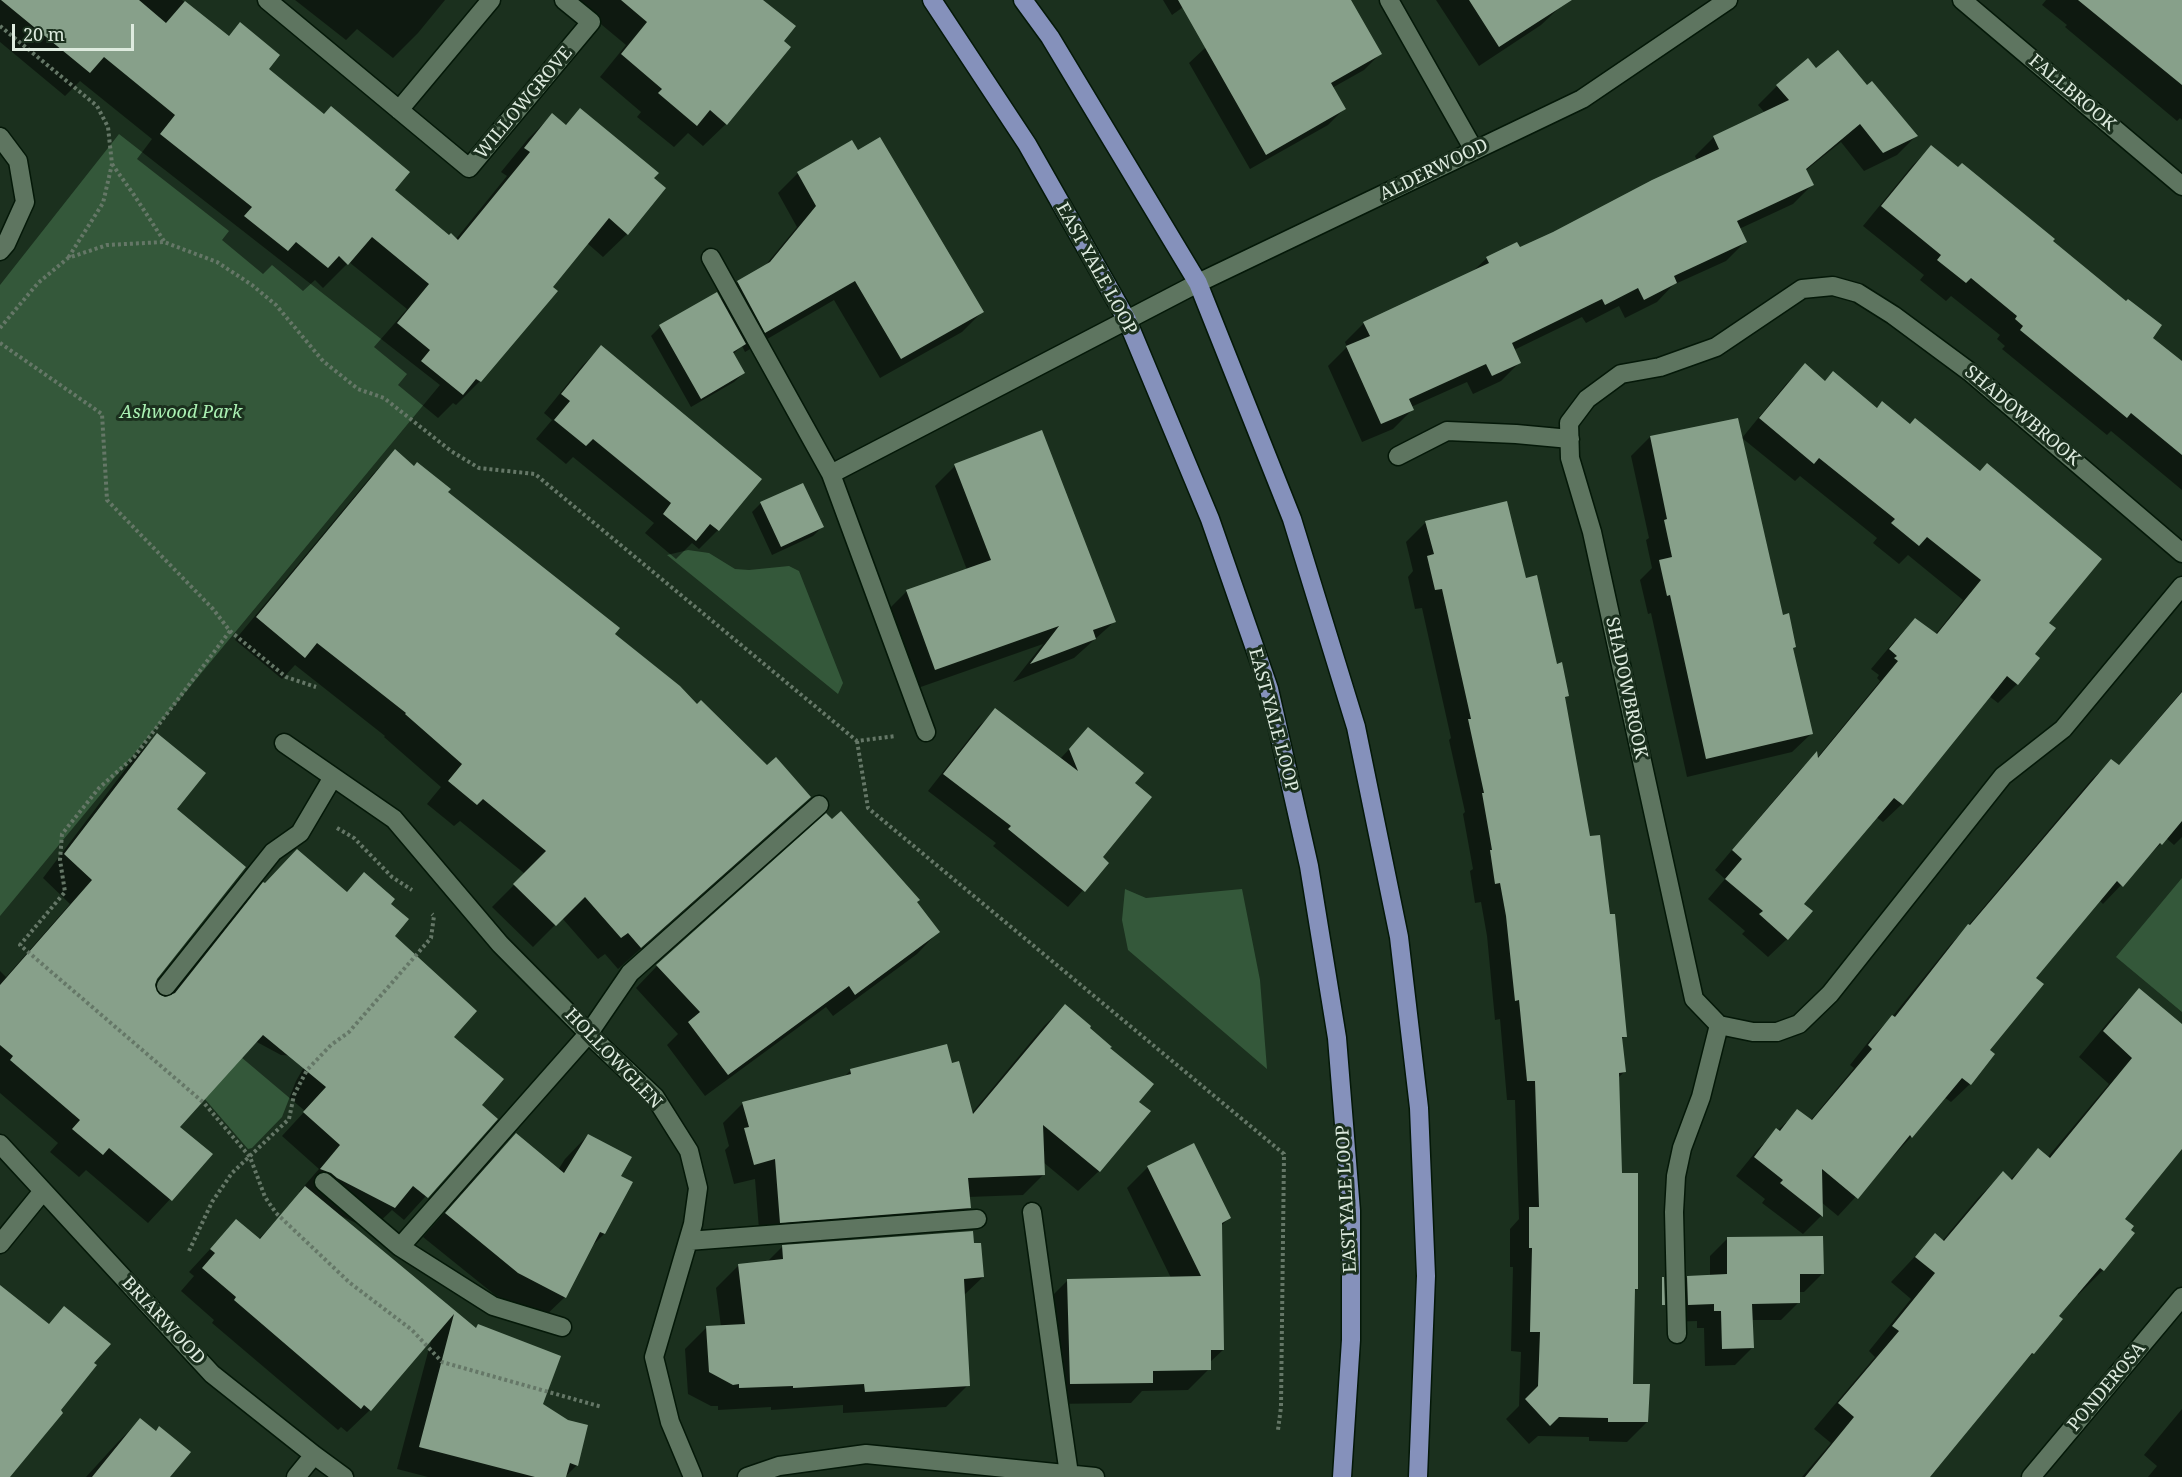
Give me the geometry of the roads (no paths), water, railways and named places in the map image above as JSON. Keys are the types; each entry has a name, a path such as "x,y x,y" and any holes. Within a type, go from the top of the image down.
{"main road":[{"name":"EAST YALE LOOP","path":"932,0 1027,144 1127,320 1210,519 1269,689 1310,866 1337,1038 1351,1211 1351,1340 1342,1477"},
{"path":"1023,0 1050,37 1198,283 1292,519 1353,716 1399,937 1419,1108 1426,1276 1418,1477"}],"street":[{"name":"WILLOWGROVE","path":"267,0 470,168 591,22 564,0"},
{"path":"399,110 491,0"},
{"path":"1389,0 1474,150"},
{"name":"ALDERWOOD","path":"831,474 1198,283 1582,99 1728,0"},
{"name":"FALLBROOK","path":"1962,0 2182,186"},
{"path":"0,137 18,161 25,202 6,244 0,251"},
{"path":"711,258 831,474 926,732"},
{"name":"SHADOWBROOK","path":"1719,1025 1694,999 1592,532 1570,458 1569,423 1587,399 1621,374 1660,367 1716,347 1802,289 1830,285 1858,293 1893,315 1970,372 2182,553"},
{"path":"1398,456 1447,431 1570,439"},
{"path":"1677,1334 1674,1212 1676,1176 1682,1148 1701,1097 1719,1025 1753,1032 1777,1032 1798,1024 1830,994 2003,776 2063,729 2182,586"},
{"name":"HOLLOWGLEN","path":"284,743 394,819 500,944 655,1097 689,1151 698,1188 693,1224 654,1356 670,1422 693,1477"},
{"path":"166,986 273,852 300,833 333,777"},
{"path":"400,1247 589,1033 630,973 819,805"},
{"name":"BRIARWOOD","path":"0,1144 212,1374 345,1477"},
{"path":"324,1182 400,1247 493,1306 562,1327"},
{"path":"0,1244 43,1191"},
{"path":"1032,1212 1068,1476"},
{"path":"688,1241 977,1219"},
{"name":"PONDEROSA","path":"2031,1477 2182,1297"},
{"path":"747,1477 780,1466 866,1454 954,1470 1095,1477"},
{"path":"296,1477 314,1455"}],"park label":[{"name":"Ashwood Park","path":"181,413"}]}
